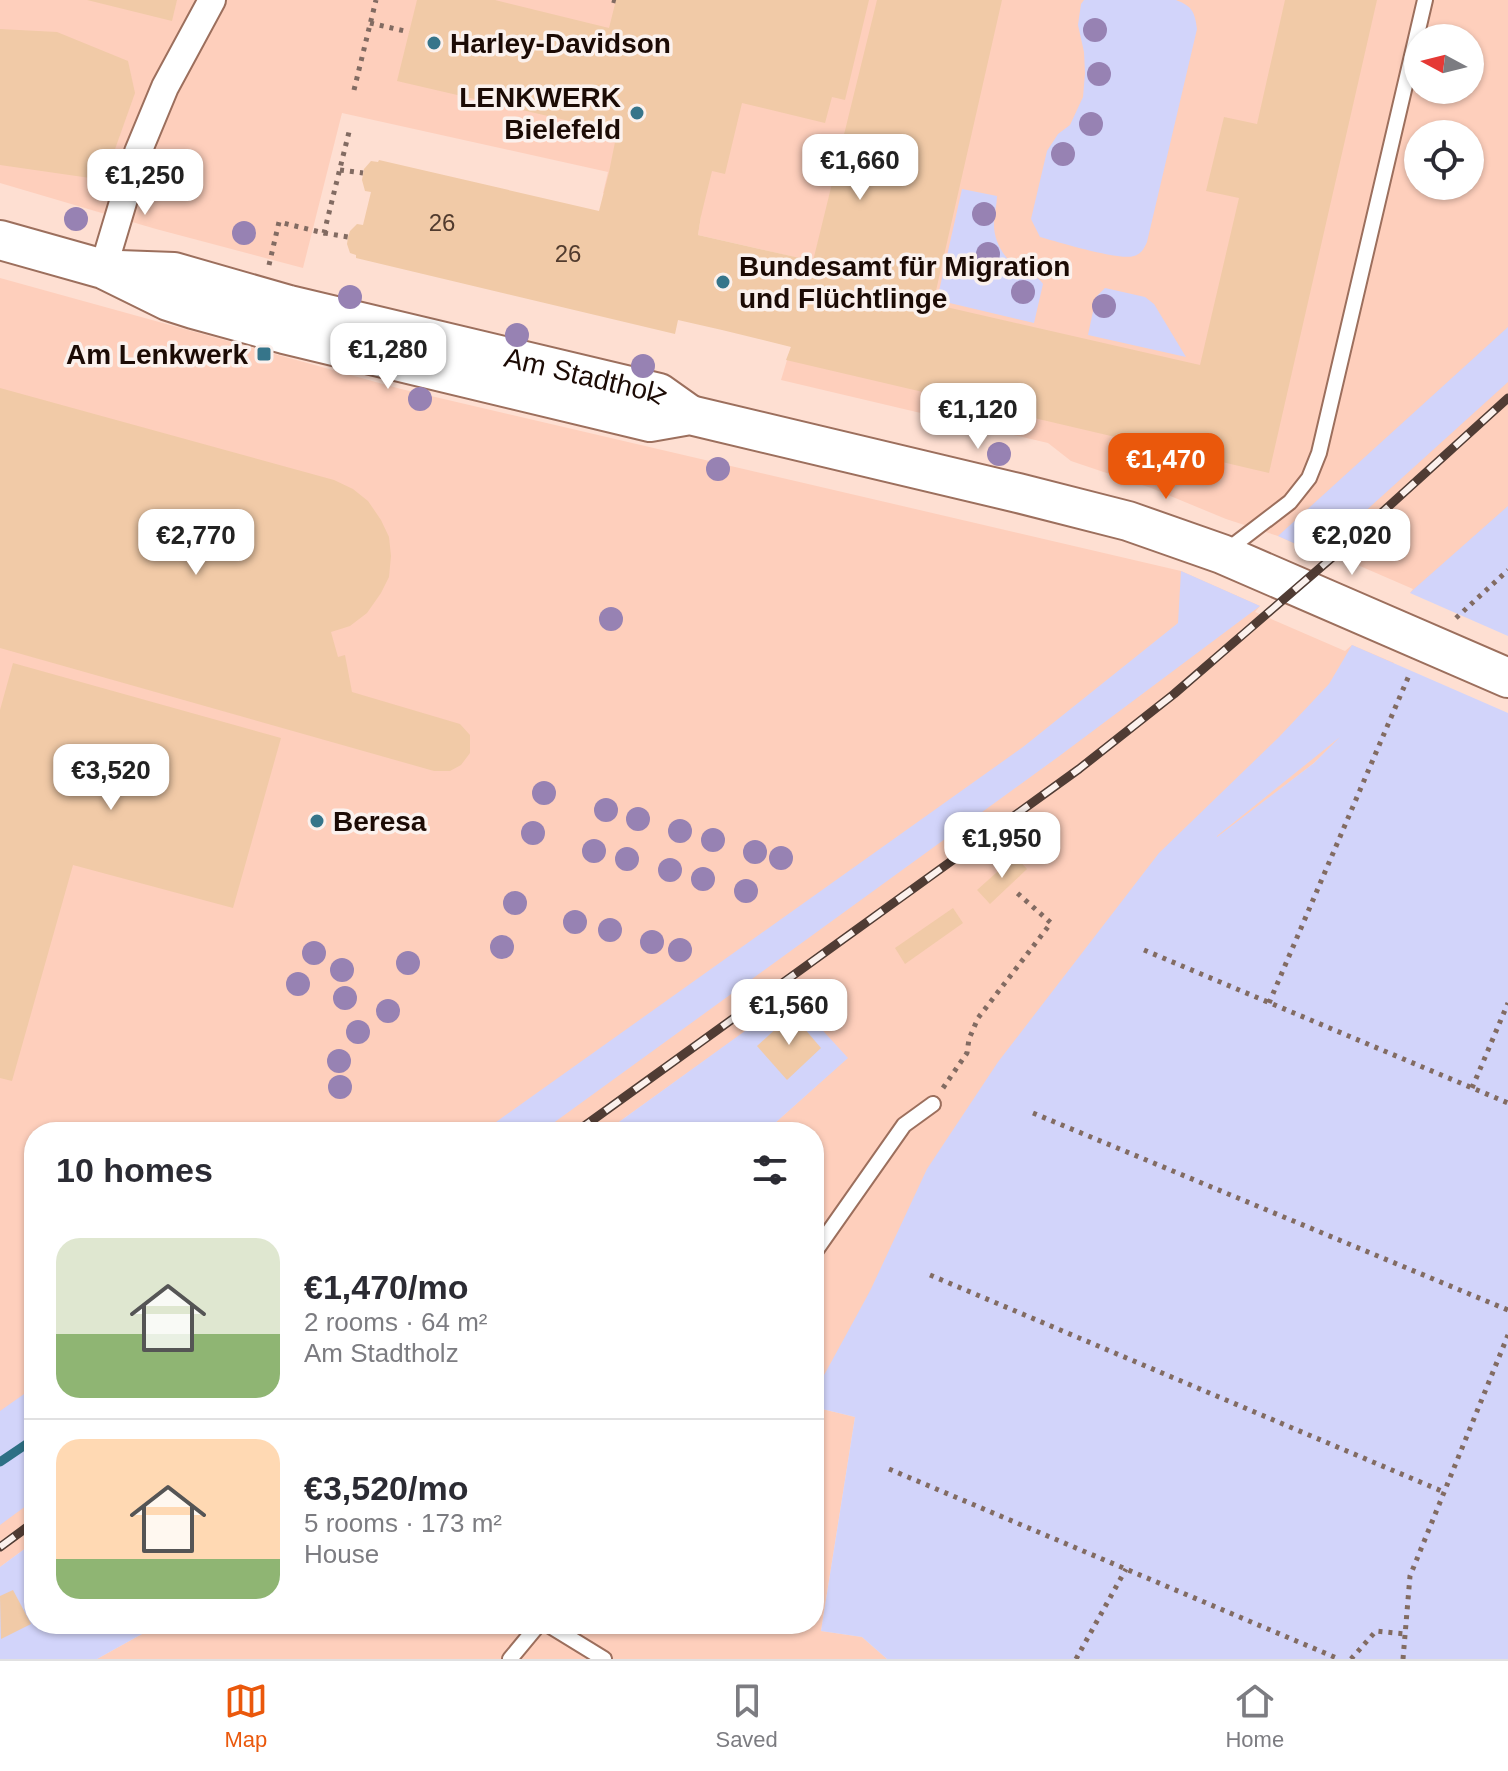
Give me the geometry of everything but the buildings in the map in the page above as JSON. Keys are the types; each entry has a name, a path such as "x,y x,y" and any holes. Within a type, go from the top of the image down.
{"main road":[{"name":"Am Stadtholz","path":"0,240 103,269 168,301 284,334 650,422 690,415"},
{"name":"Am Stadtholz","path":"103,269 174,272 261,297 659,393 690,415 1128,521 1222,554 1508,678"}],"street":[{"path":"103,269 138,152 165,87 212,0"}],"lane":[{"path":"1222,554 1290,502 1309,478 1319,453 1425,0"},
{"path":"824,1239 904,1125 933,1104"},
{"path":"510,1659 531,1634"},
{"path":"563,1634 604,1659"}],"path":[{"path":"354,90 376,0"},
{"path":"370,23 409,32"},
{"path":"324,233 349,132"},
{"path":"340,170 363,173"},
{"path":"261,297 279,222 348,237"},
{"path":"1269,1003 1433,645 1458,615 1508,570"},
{"path":"933,1104 967,1053 978,1018 1051,923 1015,891"},
{"path":"1144,950 1508,1103"},
{"path":"1472,1088 1508,1003"},
{"path":"1033,1113 1508,1310"},
{"path":"930,1275 1444,1492"},
{"path":"1403,1659 1410,1576 1508,1335"},
{"path":"889,1469 1339,1659"},
{"path":"1076,1659 1126,1569"},
{"path":"1351,1659 1376,1631 1405,1634"}],"shaded area":[{"path":"0,0 1508,0 1508,544 1410,593 1413,589 1323,550 1318,554 1151,488 1071,461 1048,443 781,380 812,261 698,235 701,216 603,193 608,172 342,113 303,268 0,183"},
{"path":"1084,0 1176,0 1189,7 1196,23 1147,242 1142,251 1134,256 1103,254 1040,237 1031,219 1047,151 1058,134 1070,125 1083,97 1084,52 1078,25"},
{"path":"962,189 997,196 994,229 1001,250 1010,262 1043,284 1034,323 937,300"},
{"path":"0,278 401,389 1181,571 1260,606 1255,612 1345,651 1352,645 1394,663 1351,728 1314,763 1180,867 824,1378 824,1122 776,1122 847,1058 792,998 619,1122 24,1122 24,1549 0,1567"},
{"path":"1105,288 1145,297 1154,304 1186,357 1088,335 1096,297"},
{"path":"1508,327 1508,382 1318,554 1278,536"},
{"path":"1508,506 1508,636 1410,593 1414,589"},
{"path":"1181,571 1260,606 1058,757 555,1122 496,1122 1023,747 1178,623"},
{"path":"1352,645 1508,713 1508,1659 887,1659 862,1637 824,1631 824,1612 855,1417 824,1409 824,1375 870,1291 927,1169 998,1062 1159,853 1329,684","holes":["1340,737 1314,763 1217,836"]},
{"path":"792,997 848,1058 776,1122 619,1122"},
{"path":"24,1394 24,1507 0,1525 0,1411"},
{"path":"824,1409 855,1417 824,1612"},
{"path":"24,1549 24,1634 142,1634 97,1659 0,1659 0,1567"},
{"path":"824,1631 862,1637 887,1659 97,1659 142,1634 824,1634"}],"waterway":[{"path":"0,1462 24,1446"}],"railway":[{"path":"590,1122 1079,769 1174,694 1335,555 1508,398"},
{"path":"0,1547 24,1529"}],"place":[{"name":"Harley-Davidson","path":"434,43"},
{"name":"LENKWERK Bielefeld","path":"637,113"},
{"name":"Bundesamt für Migration und Flüchtlinge","path":"723,282"},
{"name":"Am Lenkwerk","path":"264,354"},
{"name":"Beresa","path":"317,821"}]}
